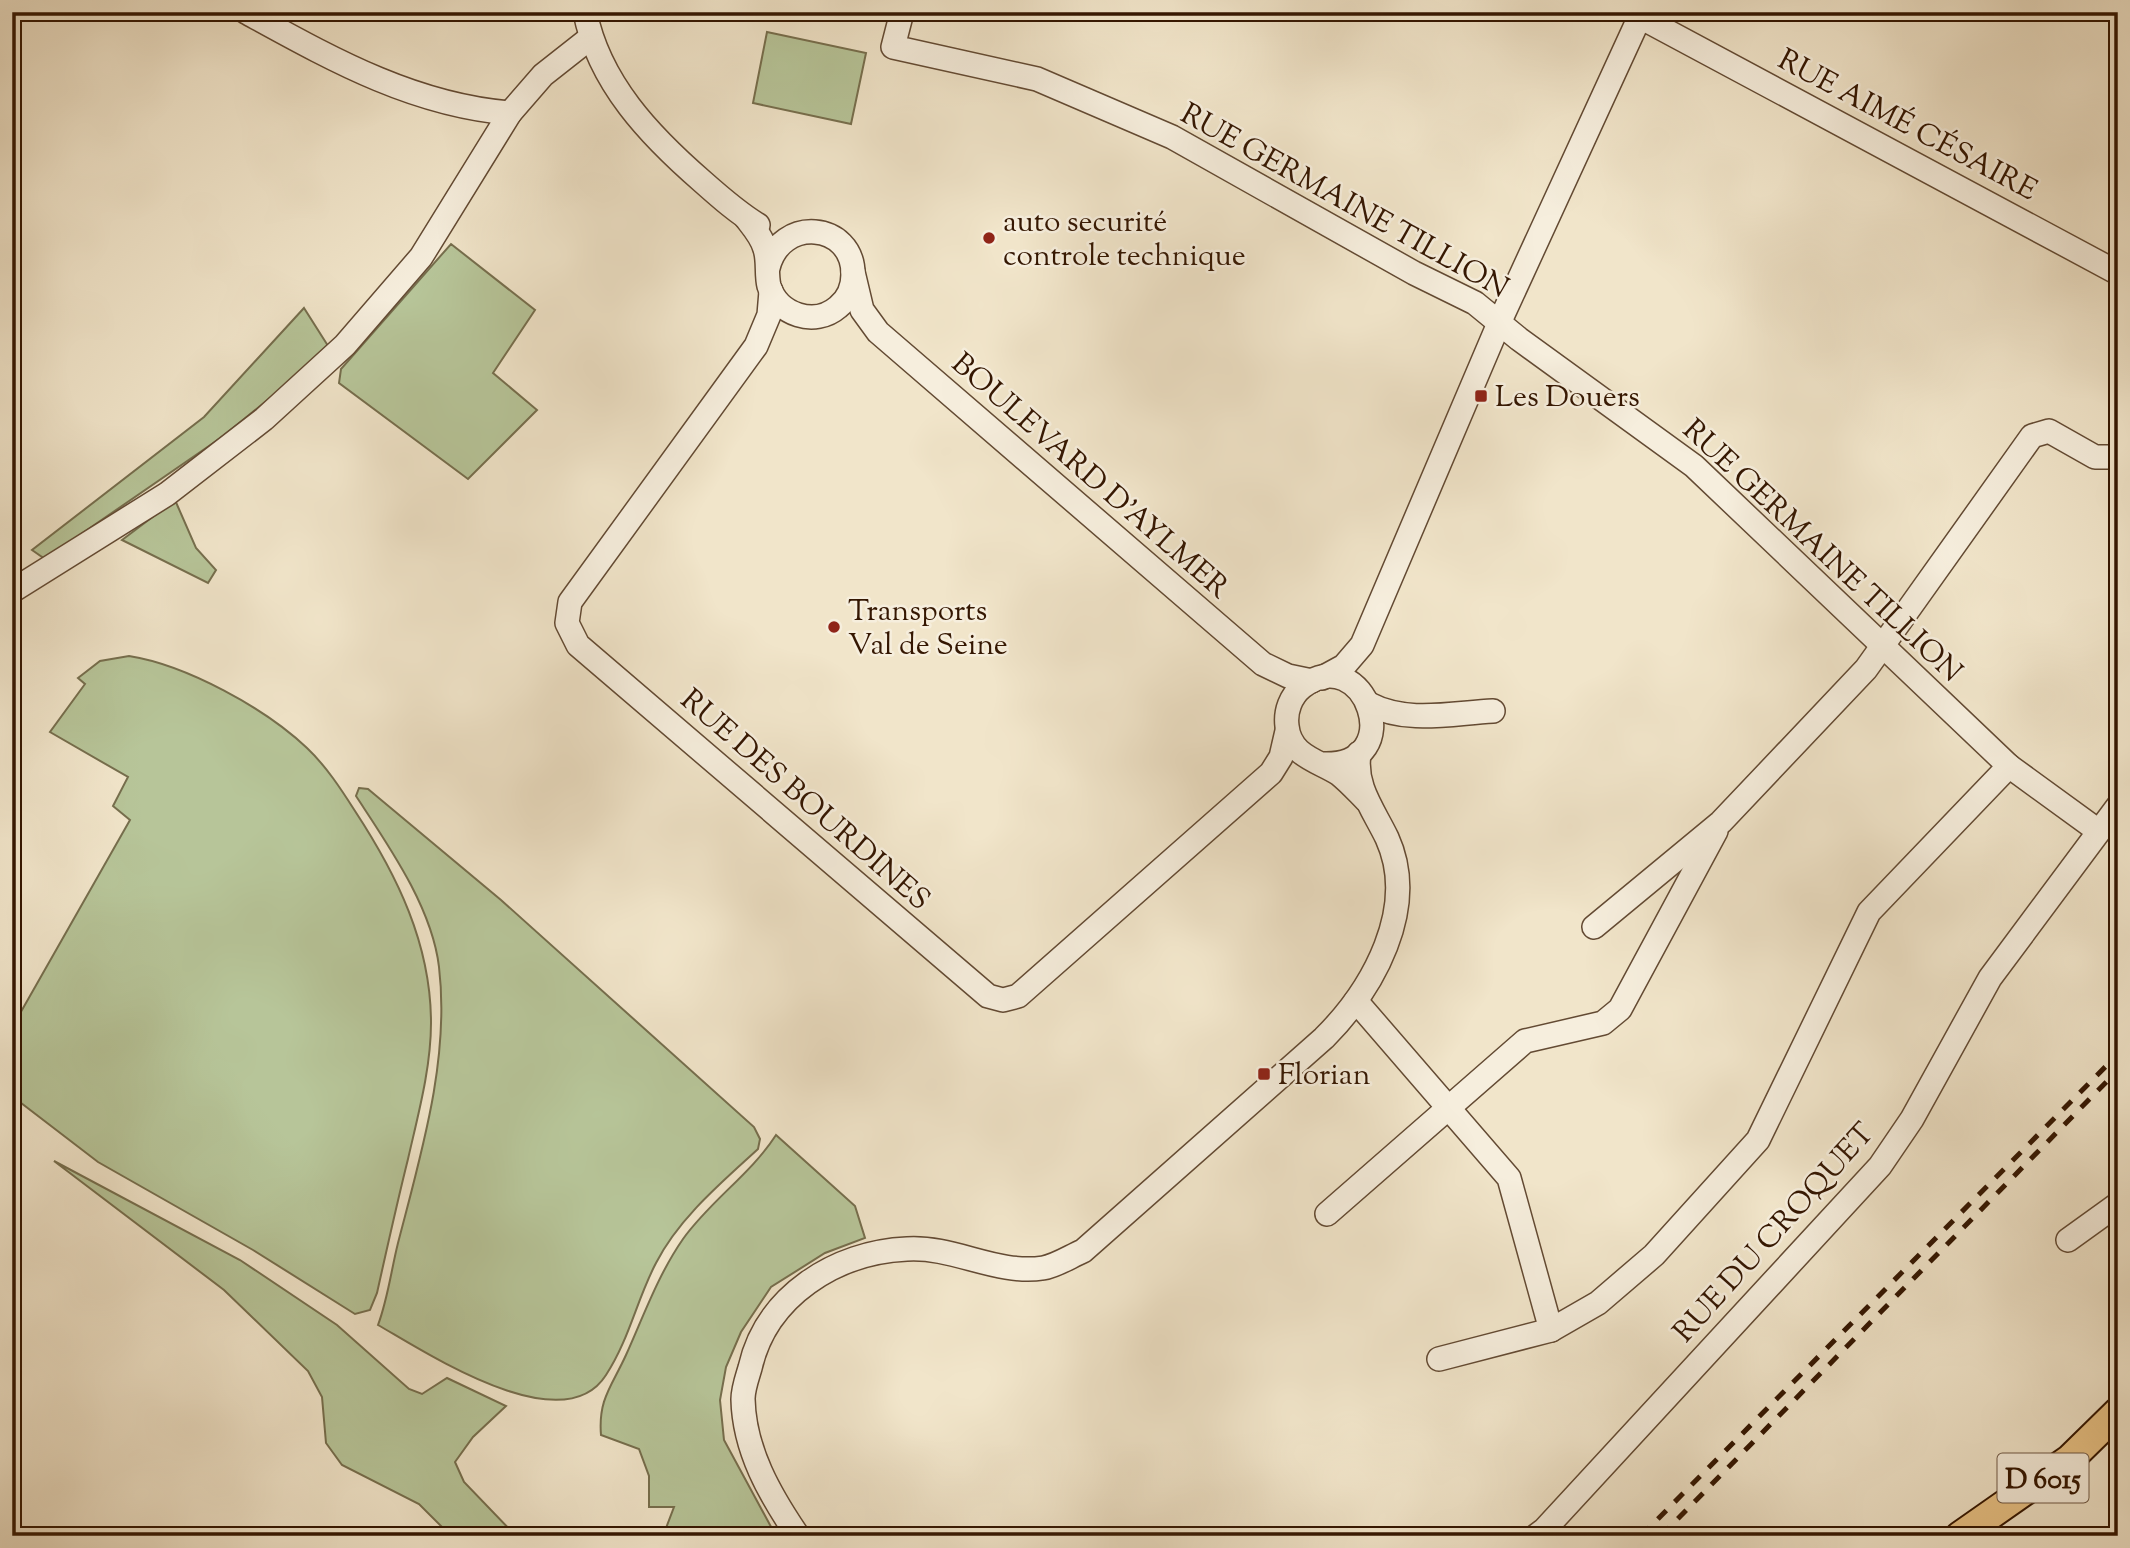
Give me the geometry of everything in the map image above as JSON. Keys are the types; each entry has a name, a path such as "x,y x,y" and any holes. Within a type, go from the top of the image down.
{"main road":[{"name":"D 6015","path":"1960,1536 2070,1459 2118,1412"}],"street":[{"path":"246,12 324,56 384,84 437,100 510,113"},
{"path":"585,12 590,38 627,106 663,147 746,218 769,230 795,234 814,232 836,240 848,254 853,272 848,295 835,309 815,316 786,310 771,291 761,240 746,218"},
{"name":"RUE GERMAINE TILLION","path":"902,12 893,47 1037,79 1172,137 1402,267 1475,303 1519,339 1694,466 2009,766 2098,830"},
{"path":"1366,801 1351,784 1297,749 1287,721 1296,694 1344,666 1362,645 1408,544 1500,321 1637,14"},
{"name":"RUE AIMÉ CÉSAIRE","path":"1637,14 2118,273"},
{"path":"12,591 167,494 264,419 345,345 421,257 510,113 543,75 590,38"},
{"path":"768,268 778,246 795,234"},
{"name":"BOULEVARD D'AYLMER","path":"853,272 862,310 878,332 1263,664 1288,676 1317,680"},
{"name":"RUE DES BOURDINES","path":"771,291 769,315 756,346 570,602 567,623 579,645 988,996 1003,1000 1018,996 1271,773 1281,757 1287,721"},
{"name":"BOULEVARD D'AYLMER","path":"815,316 853,321 878,332"},
{"name":"RUE DES BOURDINES","path":"756,346 782,328 815,316"},
{"path":"1594,927 1721,822 1866,669 2032,436 2049,431 2095,457 2118,457"},
{"path":"798,1536 772,1498 749,1443 743,1398 753,1352 773,1314 812,1278 866,1253 910,1248 951,1254 1005,1269 1045,1268 1083,1251 1324,1038 1356,1002 1383,956 1394,925 1397,882 1388,841 1366,801 1360,782 1372,716 1364,697 1362,645"},
{"name":"BOULEVARD D'AYLMER","path":"1263,664 1278,687 1287,721"},
{"path":"1317,680 1342,680 1386,712 1414,716 1493,711"},
{"path":"1319,763 1342,763 1386,725 1414,716"},
{"name":"RUE DES BOURDINES","path":"1271,773 1294,764 1319,763"},
{"path":"1439,1359 1551,1330 1598,1303 1654,1255 1758,1140 1869,912 2009,766"},
{"name":"RUE DU CROQUET","path":"1536,1536 1880,1166 1912,1119 1990,978 2118,806"},
{"path":"1327,1214 1525,1041 1603,1023 1620,1009 1721,822"},
{"path":"1356,1002 1509,1178 1551,1330"},
{"path":"2068,1240 2118,1204"}],"green space":[{"path":"767,32 866,53 851,124 753,103"},
{"path":"451,244 535,310 493,373 537,410 468,479 339,383 341,369"},
{"path":"304,308 330,349 222,437 45,559 32,550 204,417"},
{"path":"175,500 196,548 216,570 208,583 122,540"},
{"path":"129,656 175,669 224,690 269,718 307,748 333,778 370,835 409,911 425,966 429,994 429,1057 420,1108 377,1293 370,1310 355,1314 253,1250 98,1162 12,1096 12,1014 18,1017 130,820 113,806 128,777 50,732 85,684 78,678 100,661"},
{"path":"359,788 368,789 501,900 754,1127 760,1139 758,1149 702,1202 665,1247 649,1277 614,1362 606,1375 586,1394 559,1400 528,1396 494,1386 460,1371 378,1325 431,1106 437,1071 441,1002 439,967 428,922 407,877 356,796"},
{"path":"776,1135 855,1206 865,1238 825,1253 771,1287 741,1332 726,1367 720,1400 724,1440 776,1536 663,1536 674,1507 649,1507 649,1476 639,1449 601,1435 604,1402 666,1267 683,1239 705,1212 755,1162"},
{"path":"54,1161 240,1260 337,1325 409,1389 422,1394 447,1378 506,1406 473,1437 455,1462 464,1482 516,1536 451,1536 419,1504 342,1465 326,1443 322,1397 308,1371 224,1290"}],"railway":[{"path":"1641,1536 2118,1054"},
{"path":"1661,1536 2118,1070"}],"place":[{"name":"auto securité controle technique","path":"989,238"},
{"name":"Les Douers","path":"1481,396"},
{"name":"Transports Val de Seine","path":"834,627"},
{"name":"Florian","path":"1264,1074"}]}
